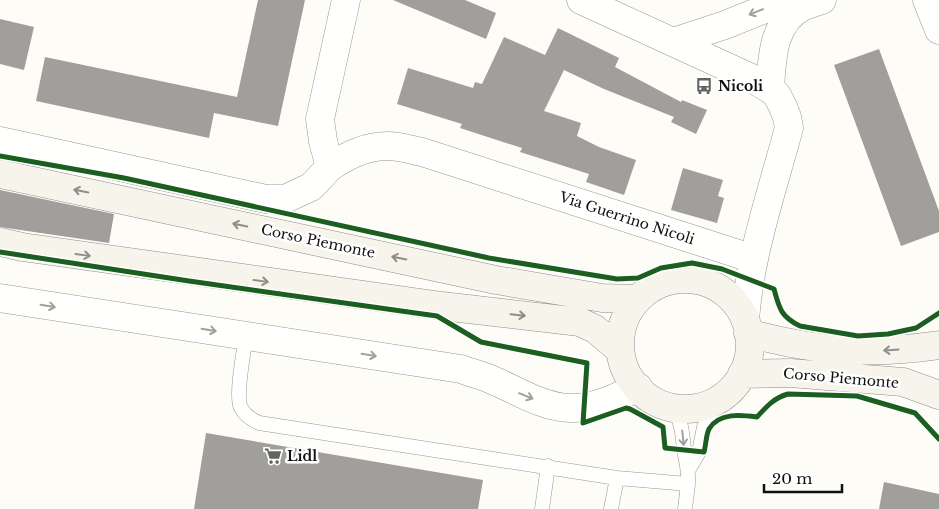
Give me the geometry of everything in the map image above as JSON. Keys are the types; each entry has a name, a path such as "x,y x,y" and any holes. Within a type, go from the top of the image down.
{"main road":[{"name":"Corso Piemonte","path":"0,174 496,280 602,298 638,299"},
{"path":"0,242 51,251 442,306 580,322 595,329 620,350"},
{"path":"685,279 712,285 725,293 733,301 747,326 749,349 742,374 732,389 718,400 706,405 695,408 663,405 646,396 631,381 624,366 620,350 622,327 628,312 638,299 653,287 672,280 685,279"},
{"name":"Corso Piemonte","path":"747,326 804,346 857,352 939,345"},
{"name":"Corso Piemonte","path":"742,374 790,373 903,382 939,395"}],"street":[{"path":"330,166 323,141 320,120 346,0"},
{"path":"581,0 749,77 770,89 777,96 783,107 789,128 754,259 746,300 747,326"},
{"path":"928,0 939,30"},
{"path":"673,42 725,25 772,6 813,3"},
{"path":"770,89 774,50 779,30 794,12 813,3"},
{"name":"Via Guerrino Nicoli","path":"0,141 266,199 285,199 311,187 330,166 346,156 367,148 389,146 422,152 754,259"},
{"path":"0,298 461,370 490,379 553,406 583,408 604,403 638,387"}],"lane":[{"path":"246,336 238,398 244,411 252,420 259,423 548,466 616,478 688,484"},
{"path":"689,469 699,452 704,427 718,400"},
{"path":"673,407 680,420 689,469 685,509"},
{"path":"542,509 548,466"},
{"path":"611,509 616,478"}],"building":[{"path":"258,0 305,0 278,126 214,113 209,138 36,101 45,57 237,97"},
{"path":"393,0 465,0 496,13 486,39"},
{"path":"0,19 34,27 24,70 0,64"},
{"path":"558,28 619,58 615,67 681,102 682,100 707,110 696,134 671,122 674,117 604,89 564,70 544,111 581,123 577,136 599,147 636,160 624,195 586,182 589,174 520,152 522,148 460,128 462,124 397,104 408,68 473,88 475,82 482,84 504,37 545,55"},
{"path":"879,49 939,211 939,232 901,246 834,65"},
{"path":"683,168 723,180 718,196 724,198 717,223 671,210"},
{"path":"0,190 114,214 109,243 0,227"},
{"name":"Lidl","path":"206,433 483,480 478,509 194,509"},
{"path":"884,482 939,494 939,509 879,509"}],"cycle path":[{"path":"0,156 124,178 489,258 617,279 638,278 661,268 692,263 722,269 774,289 782,311 789,319 800,326 858,336 888,334 916,328 939,313"},
{"path":"0,252 437,316 481,342 587,363 583,423 626,408 630,409 663,427 665,448 704,452 707,434 713,424 725,417 731,416 757,417 775,400 788,394 857,396 915,413 939,439"}],"place":[{"name":"Nicoli","path":"704,86"},
{"name":"Lidl","path":"273,456"}]}
